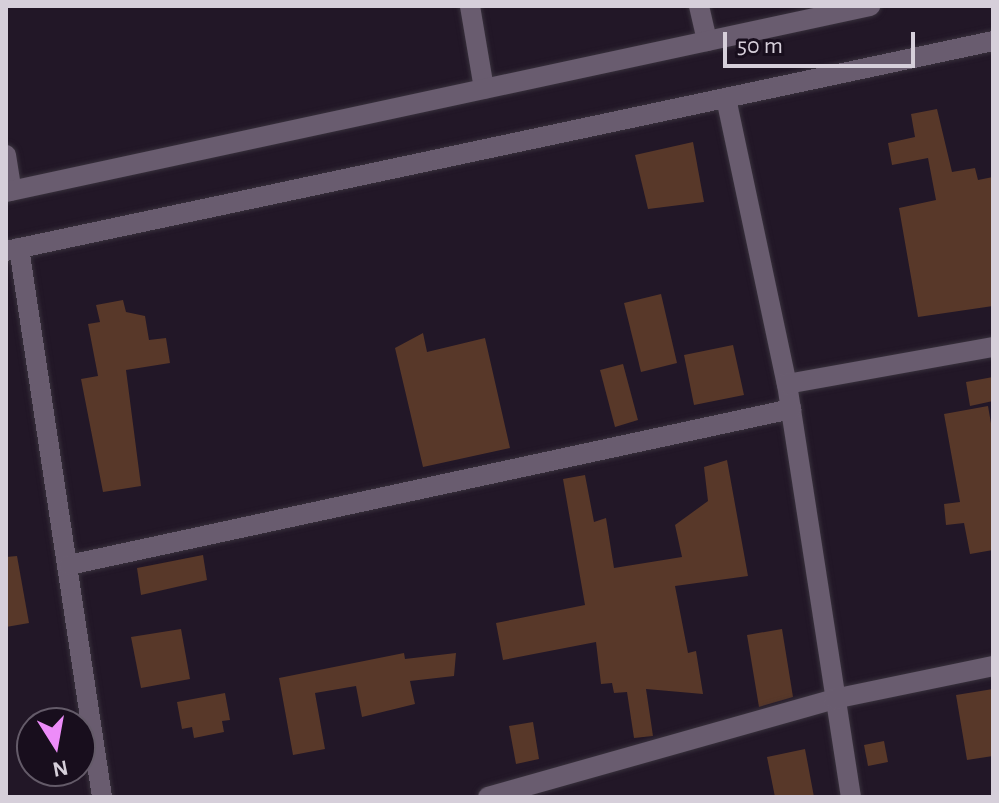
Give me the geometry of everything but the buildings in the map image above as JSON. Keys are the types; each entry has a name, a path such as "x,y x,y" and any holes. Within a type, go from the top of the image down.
{"street":[{"path":"470,6 484,89"},
{"path":"699,6 707,41"},
{"path":"6,155 9,191 870,6"},
{"path":"102,797 69,565 13,250 993,41"},
{"path":"726,98 787,384 851,797"},
{"path":"787,384 993,347"},
{"path":"69,565 791,409"},
{"path":"488,797 834,699 993,666"}]}
